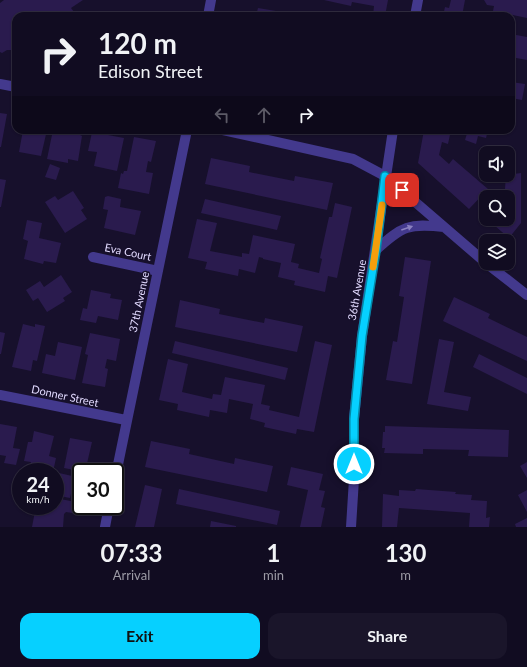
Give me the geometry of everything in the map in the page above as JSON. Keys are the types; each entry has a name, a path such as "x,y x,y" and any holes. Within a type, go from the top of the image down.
{"street":[{"path":"209,12 211,0"},
{"path":"416,12 418,0"},
{"path":"0,84 12,86"},
{"name":"37th Avenue","path":"118,463 186,134"},
{"path":"242,134 353,159 385,176 479,257"},
{"name":"36th Avenue","path":"351,527 354,479 354,419 362,336 392,134"},
{"path":"376,250 391,236 404,228 420,225 444,227"},
{"name":"Eva Court","path":"93,257 158,271"},
{"path":"495,270 527,295"},
{"name":"Donner Street","path":"0,395 126,420"},
{"path":"105,527 108,515"}],"building":[{"path":"4,0 83,0 71,8 74,12 12,12 12,51 7,50 2,53 0,52 0,3"},
{"path":"324,0 388,0 386,12 373,12 374,6 352,2 351,6"},
{"path":"451,0 465,0 463,12 444,12 445,7 449,8"},
{"path":"484,0 527,0 527,18 515,16 515,12 493,11 494,6 487,5"},
{"path":"258,8 282,12 257,12"},
{"path":"515,35 527,37 527,60 515,58"},
{"path":"515,83 525,84 522,100 515,99"},
{"path":"0,113 7,114 1,147 0,147"},
{"path":"22,134 46,134 41,156 19,152"},
{"path":"52,134 80,134 82,136 78,161 68,159 68,163 47,159"},
{"path":"92,134 103,134 124,138 117,171 94,166 97,152 88,151"},
{"path":"423,134 450,134 448,144 442,142 439,155 449,164 453,159 488,189 479,190 479,198 469,209 418,163"},
{"path":"467,134 487,134 486,138 478,136 476,144 465,140"},
{"path":"134,137 156,141 151,162 148,161 146,172 153,173 149,194 118,188 121,173 123,174 124,171 127,171"},
{"path":"211,158 250,166 249,172 294,181 295,176 333,183 327,210 205,184"},
{"path":"50,164 60,168 56,180 45,177"},
{"path":"521,173 521,223 512,234 504,234 495,226 515,226 515,190 496,189 505,189 506,182 515,182 515,174"},
{"path":"0,179 6,180 1,207 0,207"},
{"path":"73,191 84,208 81,210 87,219 65,233 45,202 55,196 58,200"},
{"path":"108,196 121,199 120,207 141,211 135,235 104,228 108,210 103,209 105,197"},
{"path":"205,199 281,216 277,230 201,213"},
{"path":"335,203 352,207 337,278 328,276 325,292 294,285 295,281 278,277 281,263 259,257 255,273 239,269 238,276 205,269 207,262 188,258 197,219 217,223 210,251 242,257 242,253 249,254 253,235 295,244 291,262 299,264 298,268 319,273 322,259 320,258 329,217 332,217"},
{"path":"27,220 42,223 39,238 61,243 56,263 44,261 43,264 24,259 28,241 23,239"},
{"path":"405,257 431,261 412,384 386,380 393,341 397,342 404,297 399,296"},
{"path":"61,275 72,292 63,298 65,301 47,312 38,298 33,301 26,290 40,281 44,287"},
{"path":"91,290 111,294 110,298 122,300 118,320 98,316 96,323 80,320 83,308 87,309"},
{"path":"454,297 490,314 488,318 527,337 527,361 443,321"},
{"path":"180,300 220,309 219,314 264,323 265,318 303,326 297,352 175,327"},
{"path":"23,324 35,327 35,324 45,326 37,361 33,360 31,371 12,367"},
{"path":"0,332 5,333 1,354 0,354"},
{"path":"90,333 120,339 116,361 107,359 105,368 108,369 105,387 82,383 88,355 85,354"},
{"path":"439,339 454,342 444,392 471,397 468,411 427,404"},
{"path":"175,341 288,368 285,380 172,353"},
{"path":"315,341 332,345 314,432 297,429 296,434 264,427 265,423 250,419 253,404 229,399 227,413 210,410 209,417 177,410 178,404 159,400 168,359 188,364 182,392 212,399 213,394 221,395 225,377 265,385 261,404 270,406 269,410 299,417"},
{"path":"58,342 82,347 75,380 42,373 46,354 55,356"},
{"path":"479,354 527,378 527,394 473,367"},
{"path":"0,424 17,427 13,448 20,449 16,463 12,463 12,464 4,463 6,456 0,455"},
{"path":"385,426 509,430 508,457 468,456 469,450 423,449 423,454 384,453 385,448 382,448"},
{"path":"34,431 54,436 49,456 56,458 55,463 31,463 24,461 28,442 32,442"},
{"path":"70,438 92,442 87,463 72,463 72,470 64,468"},
{"path":"151,441 190,449 189,454 234,464 235,458 273,466 267,492 145,467"},
{"path":"527,462 527,478 520,466"},
{"path":"291,467 323,474 319,490 325,491 321,507 325,508 321,527 300,527 308,490 287,485"},
{"path":"64,474 72,476 70,498 64,497"},
{"path":"145,485 162,489 154,527 135,527"},
{"path":"179,489 280,511 277,525 176,504"},
{"path":"416,489 456,492 455,494 472,495 471,500 487,501 486,518 490,517 489,527 469,527 470,513 399,508 397,527 382,527 383,494 399,496 399,490 415,491"},
{"path":"527,490 527,512 518,495"},
{"path":"64,500 72,501 72,513 66,512 64,514"},
{"path":"34,515 64,515 63,527 32,527"},
{"path":"527,518 527,527 516,527 515,524"},
{"path":"211,521 236,526 236,527 210,527"}],"slow traffic":[{"path":"373,267 382,205"}],"route":[{"path":"354,464 354,419 362,336 376,250 385,176 402,190"}]}
